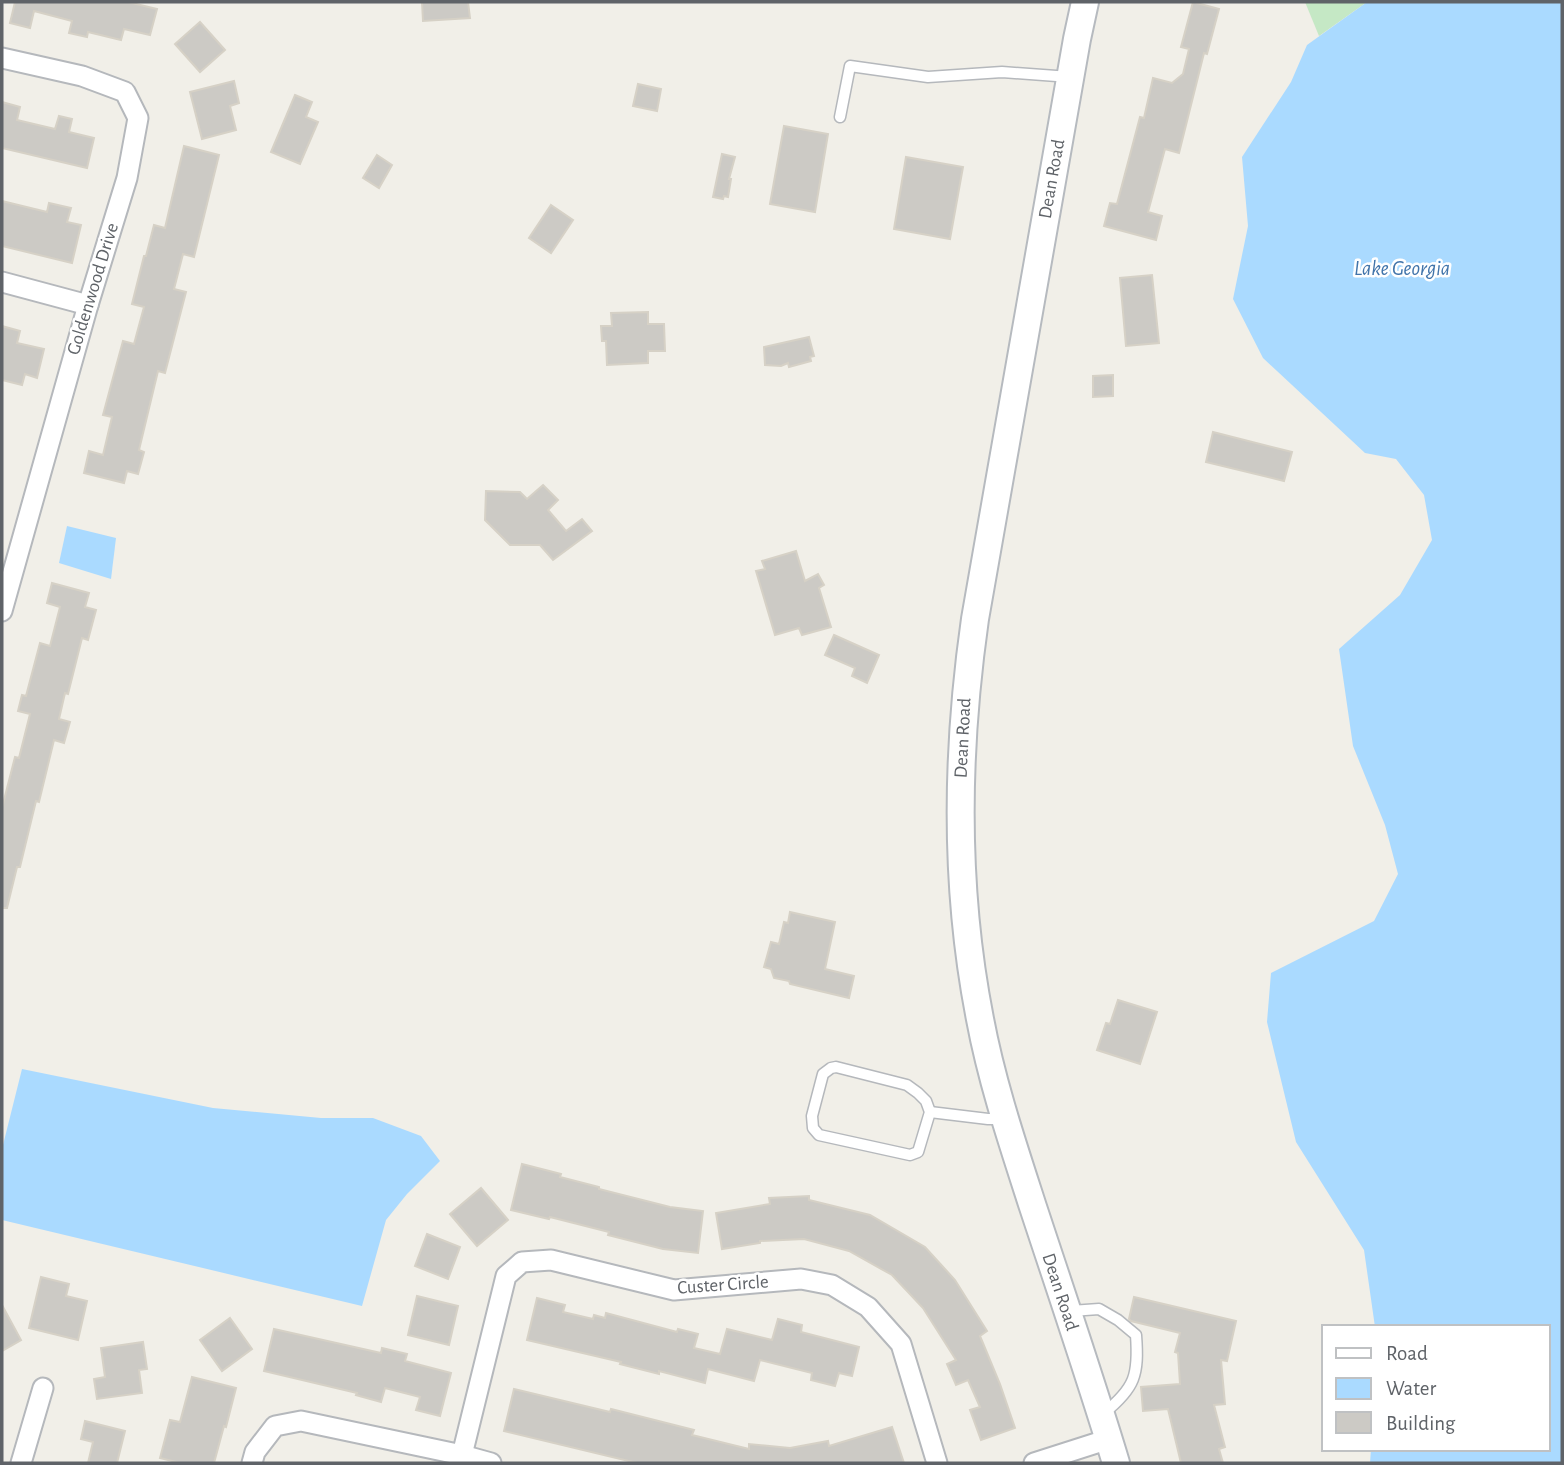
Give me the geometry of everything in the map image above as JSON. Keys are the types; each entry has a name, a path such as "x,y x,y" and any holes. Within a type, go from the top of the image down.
{"main road":[{"name":"Dean Road","path":"1085,2 979,596 963,721 960,812 966,928 990,1067 1108,1439"}],"street":[{"name":"Goldenwood Drive","path":"2,58 82,76 125,92 138,118 127,178 88,305 2,611"},
{"path":"2,282 88,305"},
{"name":"Custer Circle","path":"462,1455 506,1276 522,1262 551,1260 674,1290 801,1279 832,1285 868,1307 901,1344 937,1463"},
{"path":"21,1463 43,1388"},
{"path":"252,1463 255,1452 275,1426 301,1421 491,1463"},
{"path":"1034,1463 1108,1439"}],"lane":[{"path":"840,117 850,66 928,77 1002,72 1070,77"},
{"path":"836,1067 906,1085 926,1101 930,1112 918,1152 910,1155 819,1135 813,1128 812,1116 823,1074 836,1067"},
{"path":"930,1112 1005,1119"},
{"path":"1067,1311 1098,1309 1118,1320 1136,1335 1138,1358 1133,1383 1121,1399 1108,1439"}],"green space":[{"path":"1305,2 1367,2 1319,36"}],"water":[{"name":"Lake Georgia","path":"1367,2 1562,2 1562,1463 1370,1463 1371,1451 1550,1451 1550,1325 1375,1325 1364,1250 1296,1142 1267,1022 1271,973 1374,921 1398,874 1385,825 1353,746 1339,649 1400,595 1432,540 1424,495 1396,459 1365,453 1263,358 1233,299 1248,226 1242,157 1291,82 1307,45"},
{"path":"67,526 116,538 111,579 59,563"},
{"path":"22,1069 213,1108 321,1118 373,1118 421,1136 440,1161 386,1220 362,1306 2,1220 2,1149"}],"building":[{"path":"15,2 128,2 157,9 150,35 124,29 121,40 88,32 87,37 69,33 72,21 34,11 30,28 10,23"},
{"path":"422,2 468,2 470,18 423,21"},
{"path":"1193,2 1219,9 1207,54 1204,53 1179,153 1165,149 1148,212 1162,216 1156,240 1104,226 1110,203 1117,204 1140,117 1144,118 1153,78 1172,83 1183,74 1189,49 1181,47"},
{"path":"200,22 225,50 200,72 175,44"},
{"path":"234,81 239,103 230,106 236,130 202,139 190,92"},
{"path":"638,84 661,89 657,111 633,106"},
{"path":"295,95 312,102 306,117 318,122 300,164 271,152"},
{"path":"2,102 20,107 17,120 55,129 59,116 72,119 69,132 94,138 87,168 2,148"},
{"path":"784,126 828,134 815,212 770,204"},
{"path":"184,146 219,155 194,257 183,254 174,289 186,292 165,373 158,371 139,450 144,452 138,474 127,471 124,483 84,473 89,451 103,455 112,417 103,415 123,341 134,344 144,307 132,304 144,256 154,225 165,228"},
{"path":"722,154 735,157 729,179 728,197 724,196 723,199 713,197"},
{"path":"377,155 392,165 379,188 363,178"},
{"path":"906,157 963,167 950,239 894,229"},
{"path":"2,201 47,212 49,203 71,208 67,222 81,225 72,263 2,246"},
{"path":"551,205 573,220 551,253 529,238"},
{"path":"1152,275 1159,343 1126,346 1120,278"},
{"path":"648,312 648,324 664,324 665,351 648,351 648,363 607,365 606,341 602,341 601,326 612,326 611,313"},
{"path":"2,326 20,331 17,343 44,349 37,378 25,374 22,385 2,380"},
{"path":"809,337 814,356 810,357 811,361 789,367 788,363 781,366 765,365 764,347"},
{"path":"1113,375 1113,396 1093,397 1093,376"},
{"path":"1213,432 1292,452 1284,481 1206,462"},
{"path":"543,485 558,500 548,510 566,531 582,519 592,531 553,560 540,545 510,545 485,520 486,491 520,492 527,499"},
{"path":"796,551 805,581 818,574 824,585 819,588 831,627 802,635 799,628 775,635 756,571 765,569 762,561"},
{"path":"52,583 89,593 85,607 96,610 88,640 82,638 68,694 65,693 59,719 70,722 64,743 54,740 20,867 17,867 7,908 2,908 2,808 15,757 19,758 30,714 18,711 22,695 26,696 40,643 50,646 60,607 47,603"},
{"path":"834,635 879,655 867,683 852,676 855,668 825,655"},
{"path":"790,912 835,922 825,969 854,976 849,998 790,984 789,981 774,978 771,969 764,967 771,942 779,944 784,922 788,923"},
{"path":"1118,1000 1157,1012 1140,1064 1097,1050 1106,1023 1110,1024"},
{"path":"522,1164 561,1174 560,1177 599,1189 670,1207 703,1211 698,1253 663,1249 608,1235 609,1232 511,1210"},
{"path":"481,1188 508,1220 477,1246 450,1214"},
{"path":"809,1196 809,1200 870,1215 925,1247 955,1280 987,1331 980,1336 1015,1428 981,1440 970,1410 980,1407 968,1380 956,1385 947,1364 956,1360 923,1308 892,1275 849,1251 804,1239 760,1241 722,1249 716,1213 770,1204 769,1198"},
{"path":"427,1234 460,1247 448,1279 415,1266"},
{"path":"41,1277 69,1284 66,1296 87,1301 78,1340 29,1328"},
{"path":"417,1296 458,1306 449,1345 408,1335"},
{"path":"1134,1297 1236,1321 1227,1361 1221,1360 1225,1404 1214,1405 1225,1447 1219,1449 1223,1463 1181,1463 1168,1409 1143,1411 1141,1387 1180,1384 1178,1353 1175,1352 1180,1333 1131,1321 1129,1319"},
{"path":"537,1298 565,1305 563,1312 593,1319 594,1315 605,1318 606,1313 677,1332 678,1329 698,1334 694,1348 720,1354 727,1329 772,1340 778,1319 802,1325 801,1332 859,1347 852,1376 839,1373 835,1386 811,1380 812,1373 760,1360 754,1381 708,1369 705,1383 527,1340"},
{"path":"2,1305 21,1340 2,1351"},
{"path":"230,1318 252,1349 222,1371 200,1340"},
{"path":"274,1329 381,1353 382,1348 407,1354 405,1361 451,1373 440,1416 416,1410 420,1397 385,1388 381,1402 356,1395 357,1393 264,1371"},
{"path":"143,1342 147,1369 139,1370 142,1393 97,1399 94,1379 105,1377 101,1348"},
{"path":"192,1377 236,1388 214,1463 180,1463 160,1458 170,1420 180,1422"},
{"path":"514,1389 694,1430 692,1435 749,1449 749,1444 790,1448 828,1441 829,1446 892,1427 904,1463 637,1463 504,1431"},
{"path":"85,1421 125,1431 117,1463 88,1463 93,1442 81,1439"}]}
